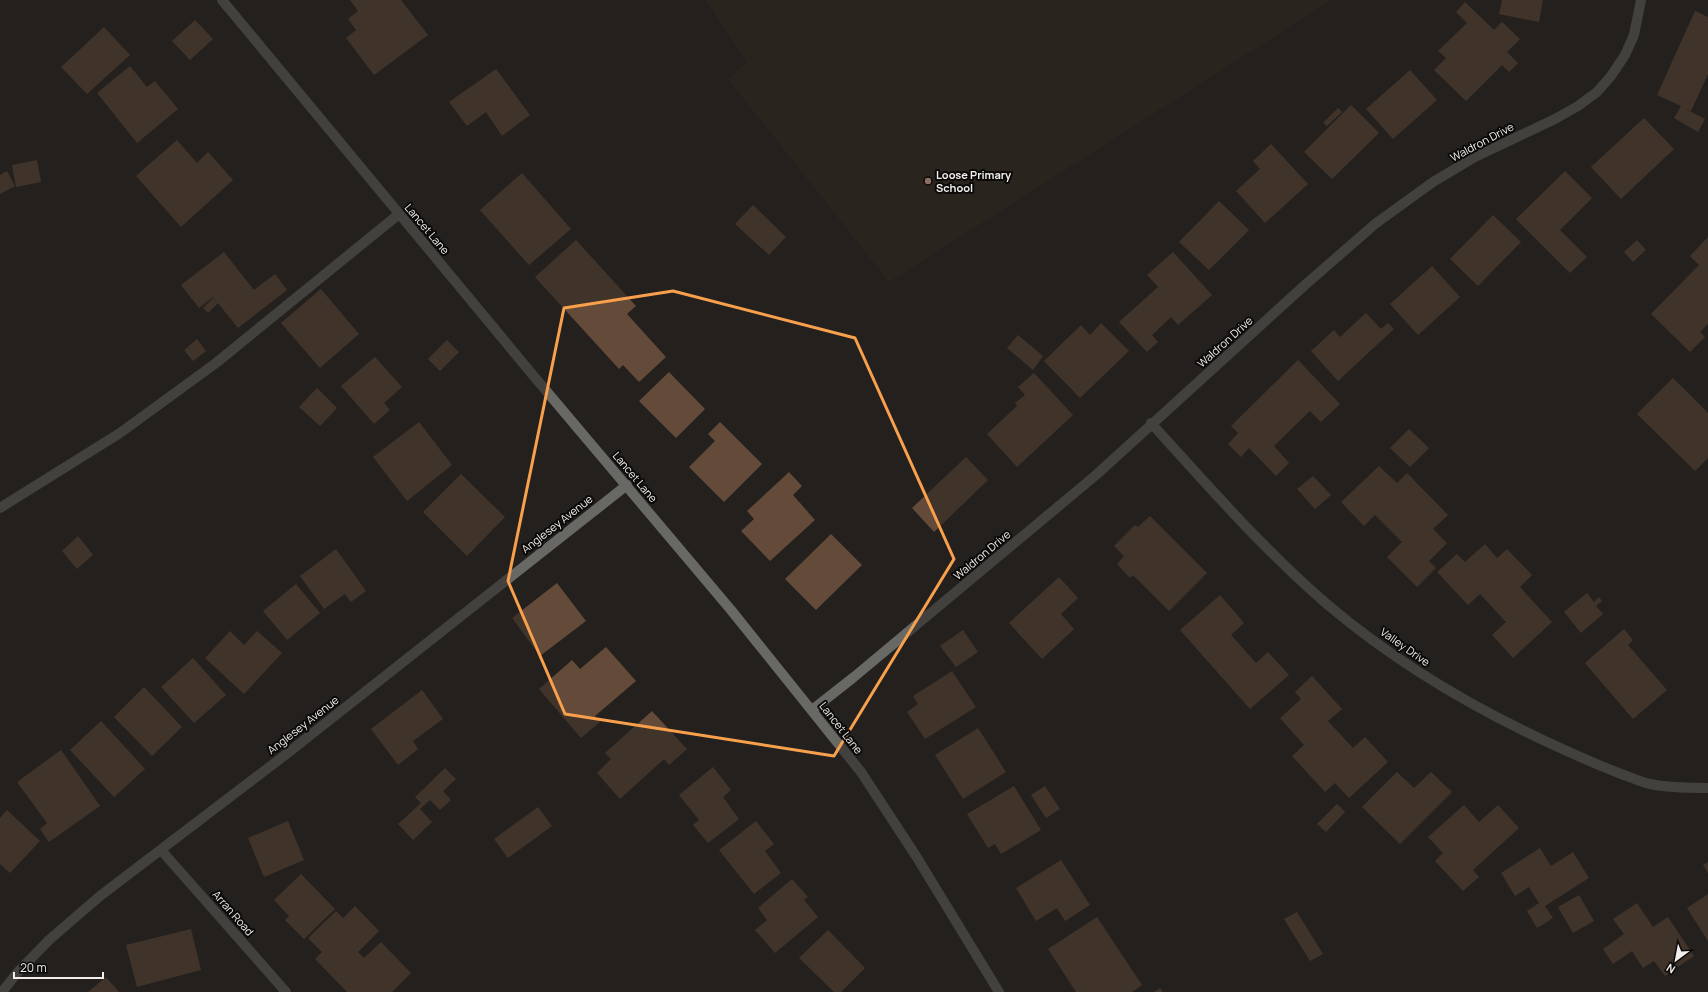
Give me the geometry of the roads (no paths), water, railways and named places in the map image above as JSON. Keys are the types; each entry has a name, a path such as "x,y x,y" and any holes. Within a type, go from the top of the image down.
{"street":[{"name":"Lancet Lane","path":"222,0 532,374 627,485 812,710 861,772 916,856 999,992"},
{"name":"Waldron Drive","path":"812,710 854,677 1096,475 1151,423 1375,224 1433,182 1475,157 1578,106 1597,92 1611,76 1625,56 1634,36 1641,0"},
{"path":"0,508 120,433 216,363 399,214"},
{"name":"Valley Drive","path":"1151,423 1277,558 1329,605 1373,639 1422,673 1481,708 1528,733 1616,771 1650,784 1677,788 1708,788"},
{"name":"Anglesey Avenue","path":"2,992 17,973 49,940 100,896 283,756 627,485"},
{"name":"Arran Road","path":"161,850 286,992"}],"place":[{"name":"Loose Primary School","path":"928,181"}]}
